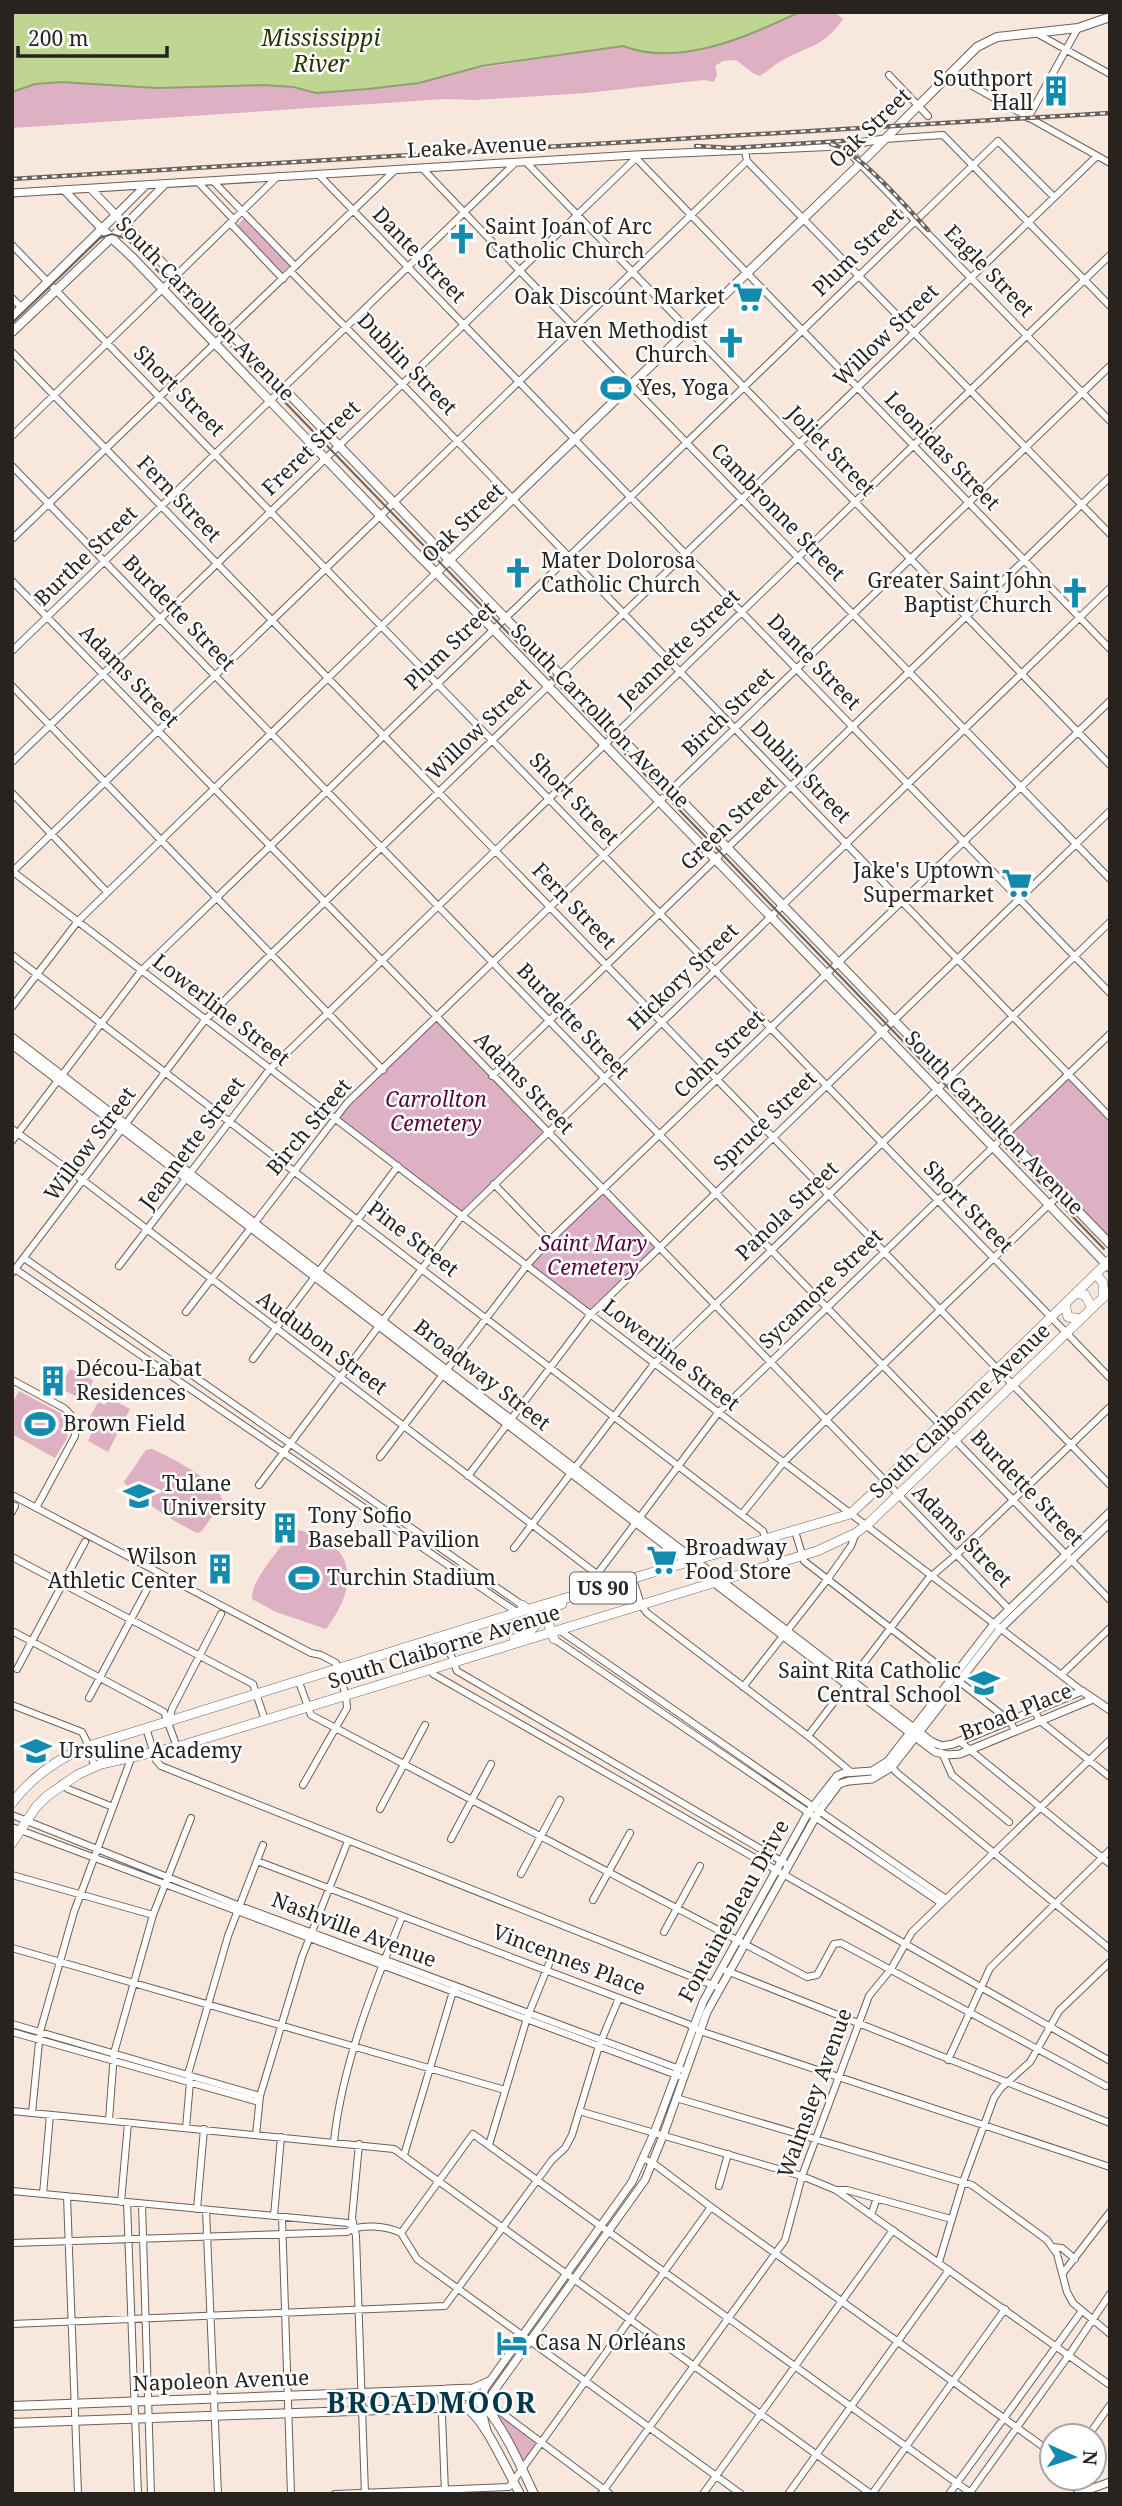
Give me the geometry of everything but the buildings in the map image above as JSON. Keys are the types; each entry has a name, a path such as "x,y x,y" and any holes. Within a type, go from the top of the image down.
{"main road":[{"name":"Oak Street","path":"436,573 860,164 968,54 997,37 1078,28 1110,17"},
{"name":"South Carrollton Avenue","path":"116,215 1110,1244"},
{"path":"12,317 116,215"},
{"path":"12,332 125,225"},
{"name":"South Carrollton Avenue","path":"102,229 493,629 993,1148 1109,1264"},
{"path":"1056,1211 1065,1203 1071,1203"},
{"name":"South Claiborne Avenue","path":"12,1803 50,1766 89,1746 444,1637 520,1609 611,1586 850,1514 886,1482 997,1369 1109,1264"},
{"path":"1096,1274 1103,1283 1106,1295"},
{"path":"1076,1293 1085,1295 1092,1308"},
{"name":"South Claiborne Avenue","path":"12,1843 16,1828 27,1821 36,1807 62,1784 94,1766 132,1755 177,1747 432,1669 455,1666 473,1656 555,1634 802,1555 856,1533 898,1496 1106,1295"},
{"path":"1065,1304 1068,1317 1081,1319"},
{"path":"555,1634 546,1619 549,1612 596,1590"},
{"path":"473,1656 534,1628 537,1623 536,1616 520,1609"},
{"name":"Napoleon Avenue","path":"12,2406 441,2390 480,2403"},
{"path":"480,2403 500,2429 534,2494"},
{"name":"Napoleon Avenue","path":"12,2423 467,2408 474,2413 487,2432 520,2494"}],"street":[{"path":"1028,118 1078,28"},
{"path":"1035,33 1110,74"},
{"path":"951,74 1110,163"},
{"path":"889,75 928,116"},
{"name":"Leake Avenue","path":"12,193 198,182 216,184 278,176 844,145 943,135 974,165"},
{"name":"Plum Street","path":"12,1140 15,1130 60,1078 141,971 998,141 1054,197"},
{"name":"Eagle Street","path":"844,145 1110,421"},
{"path":"745,150 747,161 1110,534"},
{"name":"Willow Street","path":"18,1266 205,1020 1097,156"},
{"name":"Freret Street","path":"12,762 635,157"},
{"name":"Leonidas Street","path":"635,157 1110,649"},
{"path":"12,872 747,161"},
{"name":"Joliet Street","path":"526,162 1110,765"},
{"name":"Burthe Street","path":"12,651 515,163"},
{"path":"974,165 1110,306"},
{"name":"Cambronne Street","path":"422,168 1110,879"},
{"path":"12,539 394,170"},
{"name":"Dante Street","path":"318,174 1110,993"},
{"path":"12,436 278,176"},
{"path":"198,182 283,279"},
{"path":"125,225 164,184"},
{"path":"209,194 216,184"},
{"name":"Dublin Street","path":"216,184 346,327 1110,1117"},
{"path":"116,215 146,186"},
{"name":"South Carrollton Avenue","path":"91,189 116,215"},
{"name":"South Carrollton Avenue","path":"63,190 102,229"},
{"name":"Short Street","path":"12,245 1110,1378"},
{"name":"Jeannette Street","path":"119,1266 269,1070 1110,256"},
{"path":"12,298 22,308"},
{"name":"Fern Street","path":"12,352 1110,1485"},
{"name":"Birch Street","path":"186,1312 347,1103 1110,366"},
{"name":"Burdette Street","path":"12,466 1110,1600"},
{"name":"Green Street","path":"492,1076 1110,477"},
{"name":"Oak Street","path":"12,1007 78,921 436,573"},
{"name":"Adams Street","path":"12,581 1009,1609"},
{"name":"Hickory Street","path":"259,1485 461,1217 1110,588"},
{"path":"12,686 383,1070"},
{"name":"Cohn Street","path":"380,1457 527,1265 549,1241 1110,701"},
{"path":"12,793 107,892"},
{"name":"Spruce Street","path":"468,1476 590,1315 1110,811"},
{"name":"Lowerline Street","path":"12,872 997,1627 1110,1710"},
{"name":"Panola Street","path":"514,1548 654,1364 1110,922"},
{"name":"Pine Street","path":"12,955 742,1514 763,1531 773,1564"},
{"name":"Sycamore Street","path":"583,1593 718,1413 1110,1034"},
{"name":"Broadway Street","path":"12,1037 60,1078"},
{"name":"Broadway Street","path":"12,1045 60,1078 915,1733 932,1742"},
{"name":"Audubon Street","path":"15,1130 611,1586"},
{"path":"253,1359 398,1166"},
{"path":"495,1184 549,1241"},
{"path":"742,1514 783,1463 825,1420 1061,1193"},
{"path":"12,1259 151,1362 283,1453 396,1530 520,1609"},
{"path":"18,1266 159,1352 402,1521 520,1609"},
{"path":"151,1362 159,1352"},
{"path":"12,1380 64,1408 70,1413 75,1425 75,1436 36,1507"},
{"path":"808,1737 932,1576 1110,1407"},
{"path":"12,1495 311,1653 336,1663 347,1708 303,1786"},
{"path":"997,1627 1069,1558 1110,1513"},
{"path":"396,1530 402,1521"},
{"path":"1110,1523 1009,1609 890,1764 1110,1949"},
{"path":"795,1531 804,1561 957,1678 1010,1721 1015,1731"},
{"path":"743,1687 827,1580 851,1546 856,1533"},
{"path":"17,1669 85,1542"},
{"path":"12,1557 253,1684 265,1720"},
{"path":"89,1698 153,1578"},
{"path":"633,1579 641,1605 647,1613 851,1772"},
{"path":"169,1720 172,1709 221,1614"},
{"path":"1061,1675 1110,1628"},
{"path":"12,1631 164,1712 177,1747"},
{"path":"555,1634 621,1673 943,1901"},
{"path":"555,1634 744,1769 814,1812"},
{"path":"444,1637 455,1666 537,1720 788,1865"},
{"path":"450,1683 455,1666"},
{"path":"432,1669 433,1674 1110,2061"},
{"path":"616,1680 621,1673"},
{"path":"299,1682 311,1715 807,1977 817,1975 834,1944 841,1943 1106,2086"},
{"name":"Broad Place","path":"932,1742 942,1746 959,1741 1082,1691"},
{"name":"Broad Place","path":"915,1733 943,1755 960,1754 1093,1699"},
{"path":"12,1705 82,1732 94,1766"},
{"path":"1034,1710 1040,1721 1110,1777"},
{"path":"681,1725 686,1718"},
{"path":"531,1729 537,1720"},
{"path":"380,1809 425,1724"},
{"path":"146,1728 153,1752 161,1766 716,1987"},
{"name":"Walmsley Avenue","path":"605,2492 786,2236 814,2139 869,1996 891,1969 912,1931 1110,1740"},
{"path":"959,1741 1110,1864"},
{"path":"32,2113 39,2036 80,1893 132,1755"},
{"path":"943,1755 952,1775 1009,1822"},
{"path":"744,1769 748,1762"},
{"path":"451,1839 491,1764"},
{"name":"Fontainebleau Drive","path":"480,2403 490,2380 632,2182 644,2159 696,2028 716,1987 788,1865 833,1778 851,1772 872,1771 890,1764"},
{"name":"Fontainebleau Drive","path":"741,1943 775,1868 814,1812 839,1784 849,1780 872,1779 890,1764"},
{"path":"612,1774 617,1765"},
{"path":"62,1784 113,1807"},
{"path":"521,1874 560,1800"},
{"path":"691,1820 696,1811"},
{"name":"Nashville Avenue","path":"12,1815 95,1854"},
{"path":"109,2120 114,2057 134,1983 153,1915 191,1818"},
{"name":"Nashville Avenue","path":"16,1828 95,1854 679,2073"},
{"path":"593,1900 629,1833"},
{"path":"256,2134 260,2099 310,1934 348,1841"},
{"path":"186,2128 190,2082 188,2074 228,1936 263,1845"},
{"path":"948,2060 981,1988 999,1958 1110,1850"},
{"name":"Vincennes Place","path":"257,1861 547,1969 696,2028 1110,2167"},
{"path":"664,1932 700,1867"},
{"path":"12,1875 153,1915"},
{"path":"334,2142 337,2113 356,2047 383,1962 402,1917"},
{"path":"12,1948 505,2090"},
{"path":"489,2145 528,2016 553,1954"},
{"path":"939,2262 963,2182 994,2098 1024,2070 1059,2011 1070,1998 1110,1962"},
{"path":"725,1971 1110,2123"},
{"path":"404,2155 454,1989"},
{"path":"12,2323 359,2311 441,2307 448,2304 552,2160 565,2148 572,2135 600,2043 618,1998"},
{"path":"12,2024 39,2036"},
{"path":"12,2032 39,2036 190,2082 260,2099"},
{"path":"114,2057 188,2074 260,2099"},
{"name":"Fontainebleau Drive","path":"490,2404 492,2394 639,2189 663,2136 676,2098 679,2073"},
{"path":"676,2098 972,2185 1047,2240 1057,2253 1070,2299 1081,2312 1110,2334"},
{"path":"12,2111 391,2148 872,2494 1005,2309"},
{"path":"579,2111 802,2176 836,2190 1110,2385"},
{"path":"43,2194 50,2115"},
{"path":"128,2123 124,2202 138,2494"},
{"path":"197,2209 204,2129"},
{"path":"401,2233 473,2134 970,2493 1110,2294"},
{"path":"274,2216 281,2137"},
{"path":"359,2144 352,2218 359,2311 365,2493"},
{"path":"719,2186 728,2154"},
{"path":"644,2159 1038,2442"},
{"path":"836,2190 848,2190 951,2219"},
{"path":"12,2191 348,2223 354,2227 390,2228 401,2233 417,2259 741,2494"},
{"path":"66,2196 78,2494"},
{"path":"871,2216 877,2198"},
{"path":"142,2204 151,2494"},
{"path":"335,2494 445,2492 507,2487 513,2483 711,2207"},
{"path":"206,2210 218,2494"},
{"path":"1063,2273 1110,2213"},
{"path":"282,2217 291,2494"},
{"path":"12,2243 347,2232 354,2227"},
{"path":"703,2494 893,2230"},
{"path":"1053,2247 1062,2248 1075,2259"},
{"path":"788,2494 949,2270"},
{"path":"950,2494 1081,2312"},
{"path":"445,2492 441,2390 473,2388 490,2380"},
{"path":"133,2388 147,2387"},
{"path":"480,2403 487,2432"},
{"path":"490,2404 500,2429"},
{"path":"490,2404 605,2492"},
{"path":"1098,2422 1110,2405"}],"green space":[{"path":"774,12 835,12 843,19 823,40 759,76 736,60 723,61 715,66 717,75 714,82 704,80 586,93 474,100 445,99 12,128 12,91 48,81 265,82 316,93 623,46"},
{"path":"244,218 290,265 281,274 236,227"},
{"name":"Carrollton Cemetery","path":"437,1017 547,1133 461,1217 335,1119"},
{"path":"1069,1074 1110,1117 1110,1244 1005,1136"},
{"name":"Saint Mary Cemetery","path":"603,1191 658,1248 590,1315 527,1265"},
{"path":"70,1369 93,1380 86,1399 60,1388"},
{"name":"Brown Field","path":"19,1391 62,1414 68,1421 67,1438 55,1458 12,1434 12,1404"},
{"path":"109,1398 130,1409 108,1452 88,1441 99,1416 91,1432 84,1428 98,1402 105,1405"},
{"path":"152,1449 192,1470 219,1493 223,1501 202,1531 197,1533 169,1517 124,1482 146,1450"},
{"name":"Turchin Stadium","path":"293,1529 330,1543 340,1553 346,1566 348,1580 344,1596 326,1629 276,1612 252,1599 261,1573"},
{"path":"498,2414 537,2444 522,2462"}],"water":[{"name":"Mississippi River","path":"12,12 800,12 736,39 690,51 645,52 623,46 482,66 419,83 316,93 293,87 264,85 157,88 62,82 35,84 12,92"}],"tram line":[{"path":"12,323 100,238 112,234 127,239 1104,1249"}],"railway":[{"path":"12,179 1110,113"},
{"path":"696,146 731,148 858,140"},
{"path":"831,144 855,157 868,168 928,230"}],"place":[{"name":"Southport Hall","path":"1056,91"},
{"name":"Saint Joan of Arc Catholic Church","path":"462,239"},
{"name":"Oak Discount Market","path":"748,297"},
{"name":"Haven Methodist Church","path":"731,343"},
{"name":"Yes, Yoga","path":"616,388"},
{"name":"Mater Dolorosa Catholic Church","path":"518,573"},
{"name":"Greater Saint John Baptist Church","path":"1075,593"},
{"name":"Jake's Uptown Supermarket","path":"1017,883"},
{"name":"Décou-Labat Residences","path":"53,1381"},
{"name":"Brown Field","path":"40,1424"},
{"name":"Tulane University","path":"139,1496"},
{"name":"Tony Sofio Baseball Pavilion","path":"285,1528"},
{"name":"Broadway Food Store","path":"662,1560"},
{"name":"Wilson Athletic Center","path":"220,1569"},
{"name":"Turchin Stadium","path":"304,1578"},
{"name":"Saint Rita Catholic Central School","path":"984,1683"},
{"name":"Ursuline Academy","path":"36,1751"},
{"name":"Casa N Orléans","path":"512,2343"}],"district":[{"name":"BROADMOOR","path":"432,2403"}]}
